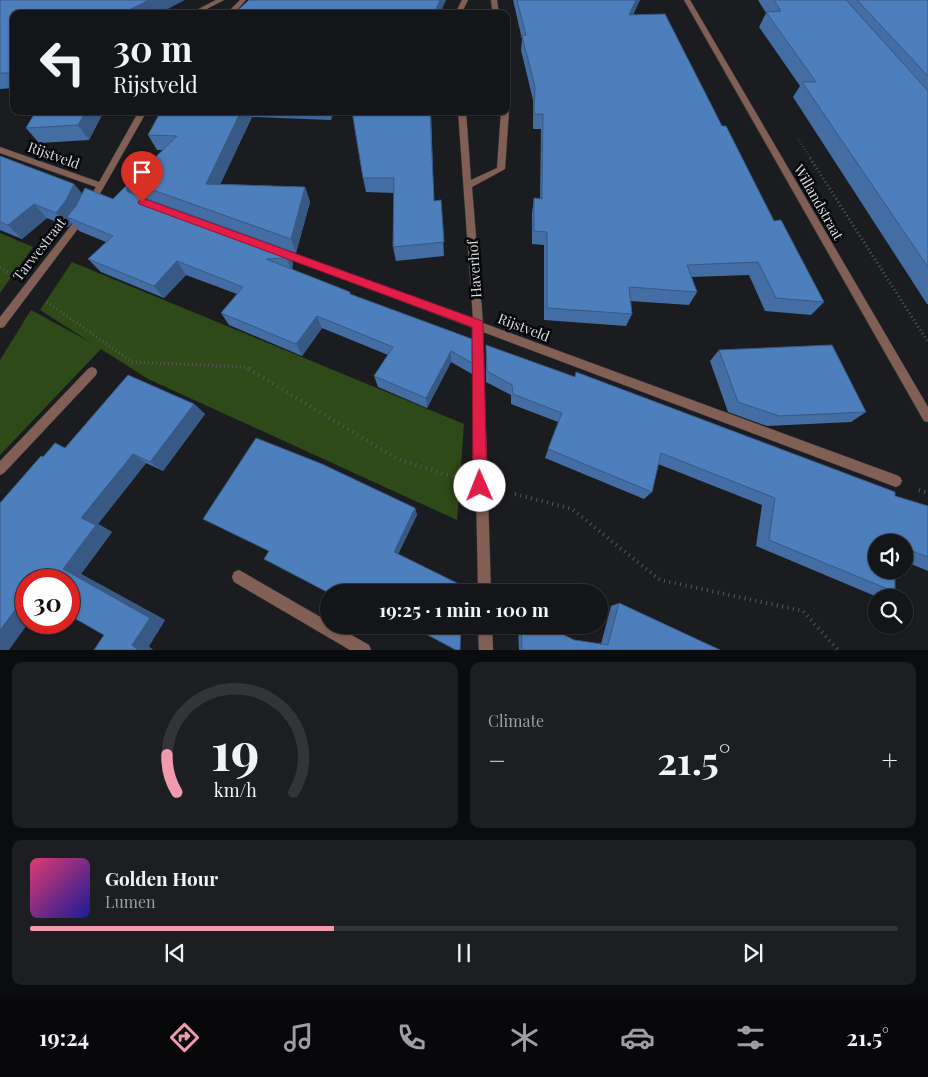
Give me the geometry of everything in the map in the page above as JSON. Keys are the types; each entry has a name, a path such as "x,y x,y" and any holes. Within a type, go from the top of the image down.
{"street":[{"path":"200,10 221,0"},
{"path":"233,10 243,0"},
{"name":"Willandstraat","path":"687,0 928,417"},
{"name":"Tarwestraat","path":"0,324 83,217 99,185 141,115"},
{"name":"Haverhof","path":"462,115 478,324 484,584"},
{"path":"467,186 501,168 505,115"},
{"name":"Rijstveld","path":"0,150 99,185"},
{"name":"Rijstveld","path":"264,246 896,481"},
{"path":"0,469 92,372"},
{"path":"238,577 364,650"},
{"path":"485,634 486,650"}],"path":[{"path":"795,135 928,342"},
{"path":"44,300 132,362 246,367 397,459 463,480"},
{"path":"515,494 572,509 660,580 803,611 838,650"}],"green space":[{"path":"0,233 33,247 0,293"},
{"path":"72,262 464,424 457,520 148,379 101,349 0,455 0,360 31,310 90,342 40,310"}],"building":[{"path":"0,0 149,0 129,10 10,10 10,73 0,73"},
{"path":"249,0 440,0 436,10 238,10"},
{"path":"517,0 636,0 629,15 665,14 722,126 726,126 774,221 781,220 824,302 776,298 758,262 687,265 697,292 629,287 632,314 547,308 547,232 534,231 534,198 542,199 543,114 534,114 535,86 522,36 526,35"},
{"path":"774,0 846,0 928,91 928,267 802,82 816,82 766,12 781,11"},
{"path":"857,0 928,0 928,76"},
{"path":"34,115 84,115 78,125 26,128"},
{"path":"159,115 239,115 206,184 305,187 291,239 136,184 127,185 177,136 148,135"},
{"path":"353,115 430,115 434,201 441,200 444,242 393,247 394,178 363,178"},
{"path":"0,156 74,184 66,200 56,213 34,204 8,225 0,222"},
{"path":"127,185 126,189 128,192 288,250 286,258 266,259 350,292 350,294 472,339 472,363 451,351 426,398 374,376 393,347 317,316 296,344 221,313 243,287 177,261 154,286 88,259 113,236 67,217 76,206 85,188 113,199"},
{"path":"486,345 575,377 576,372 895,492 895,496 928,506 928,557 913,551 913,534 868,534 868,579 895,579 895,589 888,589 769,540 775,498 661,453 652,492 548,449 562,413 513,394 512,385 487,371"},
{"path":"832,345 866,412 779,416 738,402 719,350"},
{"path":"128,375 194,404 150,462 133,454 81,518 96,525 63,569 15,569 15,610 0,630 0,503 41,456 43,457 55,443 65,448"},
{"path":"256,438 322,464 415,508 394,552 459,584 320,584 320,588 264,559 269,551 203,519"},
{"path":"80,579 150,618 132,645 138,650 94,650 104,635 80,621"},
{"path":"619,603 720,650 522,650 521,634 562,634 574,640 608,645"},
{"path":"426,634 461,634 460,650 456,650"}],"route":[{"path":"142,202 478,324 480,486"}]}
